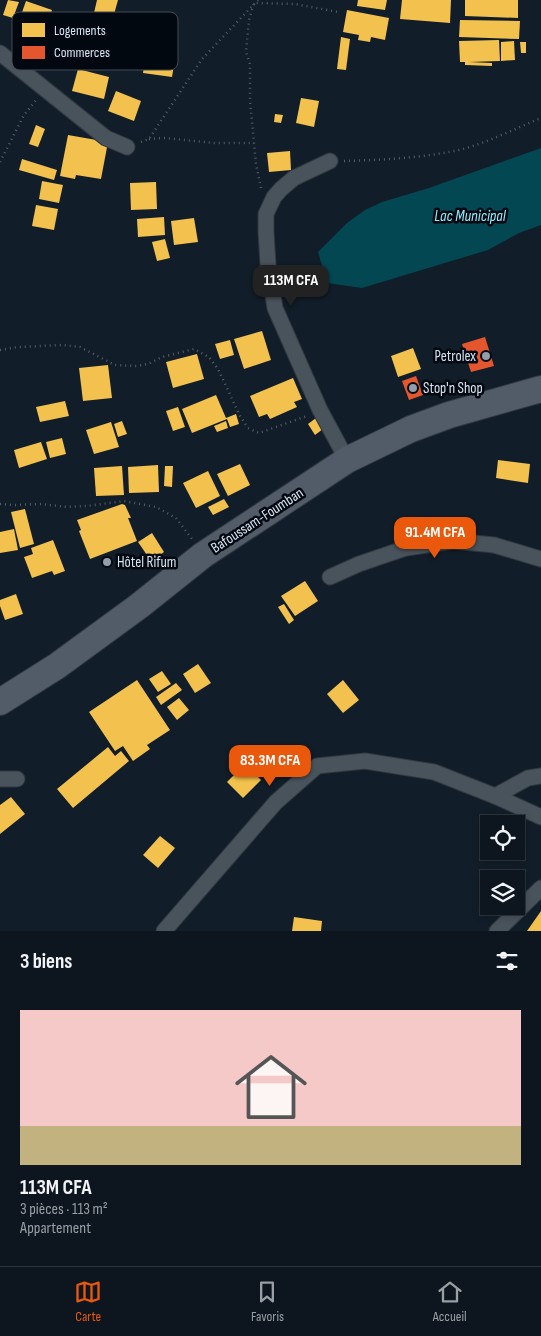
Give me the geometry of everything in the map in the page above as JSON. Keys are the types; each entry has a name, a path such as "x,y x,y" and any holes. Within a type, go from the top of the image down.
{"highway":[{"name":"Bafoussam-Foumban","path":"0,702 56,666 139,606 203,556 347,460 411,429 449,415 541,389"}],"street":[{"path":"0,53 12,63"},
{"path":"21,70 106,138 127,147"},
{"path":"330,161 294,178 281,188 274,197 266,214 268,264 275,308 320,410 347,460"},
{"path":"330,577 406,548 453,541 494,545 541,559"},
{"path":"164,931 276,802 317,766 364,761 434,772 495,796 541,818"},
{"path":"495,796 528,778 541,776"},
{"path":"0,779 17,779"},
{"path":"497,931 541,888"}],"path":[{"path":"149,139 202,59 258,0"},
{"path":"254,3 295,4 338,12"},
{"path":"254,3 249,20 246,52 250,64 250,100 256,164 266,214"},
{"path":"0,162 24,115 44,89"},
{"path":"330,161 416,156 459,150 498,137 541,118"},
{"path":"127,147 149,139 164,138 214,143 254,143"},
{"path":"0,350 18,347 63,345 80,347 115,365 137,366 194,349 209,357 218,369 240,416 248,428 259,433 320,410"},
{"path":"0,504 87,506 124,501 156,507 176,518 203,556"}],"water":[{"name":"Lac Municipal","path":"541,148 541,225 519,233 488,250 362,288 327,283 318,252 347,223 365,210 382,202 429,188"}],"building: Logements":[{"path":"8,0 19,2 15,12 12,12 12,18 3,15"},
{"path":"97,0 118,0 115,12 94,12"},
{"path":"358,0 387,0 385,10 357,6"},
{"path":"402,0 451,0 450,23 400,19"},
{"path":"465,0 518,0 518,18 465,16"},
{"path":"26,1 52,10 51,12 22,12"},
{"path":"347,10 389,18 385,40 371,37 370,42 358,40 359,35 343,32"},
{"path":"460,20 520,21 519,39 459,37"},
{"path":"341,37 350,39 346,70 337,69"},
{"path":"499,40 500,61 469,62 492,63 492,66 465,65 465,62 460,62 459,41"},
{"path":"514,41 515,60 501,61 501,42"},
{"path":"520,42 526,42 526,53 521,53"},
{"path":"78,70 109,77 104,99 72,91"},
{"path":"143,70 173,70 172,77 143,73"},
{"path":"116,91 141,101 134,121 108,111"},
{"path":"301,98 319,101 314,127 296,123"},
{"path":"275,114 283,115 281,123 274,122"},
{"path":"36,125 45,129 38,147 29,144"},
{"path":"68,135 108,142 101,179 76,175 75,179 60,176"},
{"path":"290,151 291,170 269,172 267,153"},
{"path":"22,159 57,170 54,180 19,170"},
{"path":"42,181 63,185 59,203 39,199"},
{"path":"156,182 157,209 131,210 130,183"},
{"path":"36,205 58,209 54,230 32,226"},
{"path":"164,217 165,235 138,237 137,219"},
{"path":"194,218 198,242 174,245 171,221"},
{"path":"165,239 170,258 157,261 152,242"},
{"path":"262,331 271,360 244,369 234,339"},
{"path":"230,340 234,355 220,359 215,344"},
{"path":"413,348 421,369 398,377 391,356"},
{"path":"197,354 204,379 173,388 166,362"},
{"path":"108,365 112,398 83,401 79,368"},
{"path":"293,378 302,399 294,402 297,407 270,419 267,414 259,417 250,396"},
{"path":"216,395 226,418 236,414 239,424 230,427 227,419 192,433 182,409"},
{"path":"65,401 69,416 40,422 36,407"},
{"path":"178,407 185,427 173,431 166,411"},
{"path":"316,418 323,429 315,435 308,424"},
{"path":"122,421 127,434 118,437 114,424"},
{"path":"226,421 228,428 217,432 214,426"},
{"path":"111,422 119,447 94,454 86,430"},
{"path":"62,438 66,454 50,458 46,442"},
{"path":"41,442 47,459 19,468 14,450"},
{"path":"498,460 530,464 528,483 496,478"},
{"path":"240,464 250,485 228,496 217,474"},
{"path":"158,465 159,492 129,493 128,467"},
{"path":"122,466 124,495 96,496 94,468"},
{"path":"165,466 173,466 172,487 164,486"},
{"path":"208,471 220,496 196,508 183,483"},
{"path":"224,499 229,507 213,515 208,507"},
{"path":"122,504 125,505 131,518 128,518 137,541 90,559 79,531 81,530 77,520"},
{"path":"25,509 34,544 20,548 11,512"},
{"path":"14,529 18,550 0,553 0,532"},
{"path":"152,533 164,552 151,561 138,542"},
{"path":"53,540 65,571 54,575 52,571 32,578 24,557 33,554 31,548"},
{"path":"305,581 318,601 295,616 281,596"},
{"path":"16,594 23,614 5,620 0,600"},
{"path":"284,604 294,620 289,624 278,607"},
{"path":"198,664 211,683 195,693 183,674"},
{"path":"162,671 171,684 158,692 149,679"},
{"path":"137,680 170,730 147,745 150,749 133,761 123,746 115,751 89,712"},
{"path":"343,680 359,700 343,713 327,694"},
{"path":"176,683 182,690 161,705 156,697"},
{"path":"179,698 189,710 177,720 167,707"},
{"path":"108,747 115,756 121,751 129,761 73,808 57,789"},
{"path":"245,764 261,780 243,798 227,782"},
{"path":"11,797 25,814 0,834 0,805"},
{"path":"160,836 175,848 158,868 143,855"},
{"path":"541,911 541,931 527,931"},
{"path":"294,917 322,921 321,931 292,931"}],"building: Commerces":[{"path":"485,337 494,366 471,372 462,344"},
{"name":"Stop'n Shop","path":"416,376 423,395 409,400 402,381"}],"place":[{"name":"Petrolex","path":"486,356"},
{"name":"Stop'n Shop","path":"413,388"},
{"name":"Hôtel Rifum","path":"107,562"}]}
